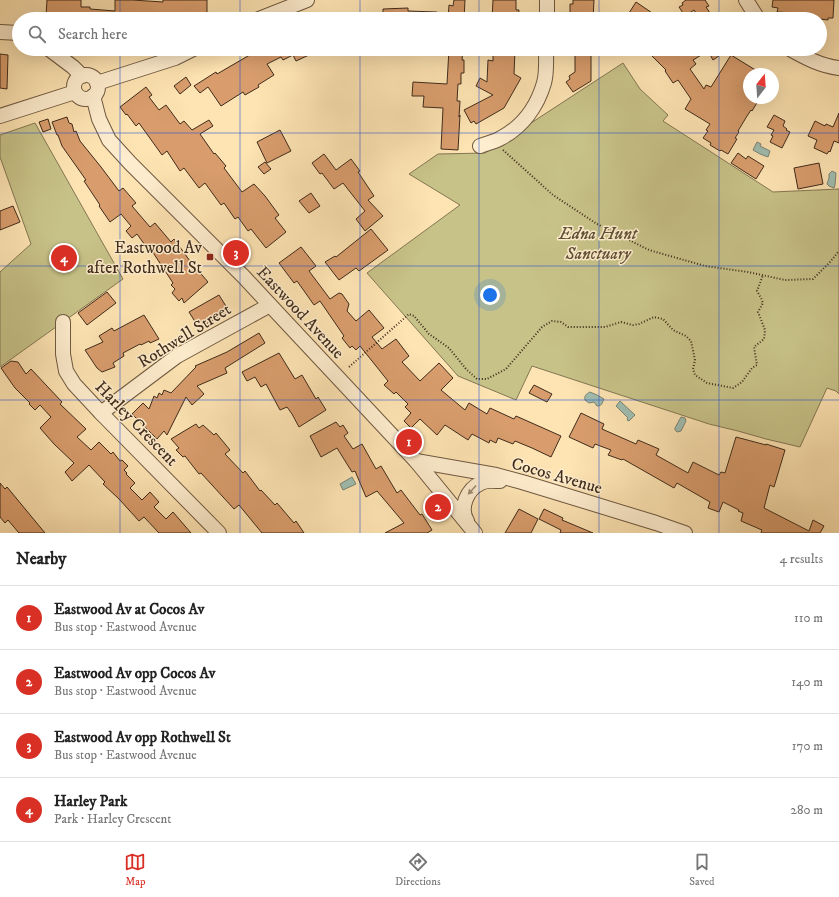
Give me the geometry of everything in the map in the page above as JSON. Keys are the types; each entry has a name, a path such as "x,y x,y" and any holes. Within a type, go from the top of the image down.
{"street":[{"path":"277,12 307,0"},
{"path":"547,0 547,12"},
{"path":"746,0 754,12"},
{"path":"0,32 12,33"},
{"path":"58,56 82,76"},
{"path":"95,90 93,78 86,75 79,78 74,84 77,95 86,98 95,90 179,56"},
{"path":"487,143 500,139 516,128 530,114 539,98 544,82 546,56"},
{"path":"803,56 829,67 839,68"},
{"name":"Eastwood Avenue","path":"95,90 99,119 109,140 270,304 416,462 472,529"},
{"path":"0,116 75,92"},
{"name":"Rothwell Street","path":"101,413 177,356 270,304"},
{"name":"Harley Crescent","path":"63,322 63,354 66,371 74,384 219,533"},
{"name":"Cocos Avenue","path":"416,462 490,474 522,482 685,533"},
{"path":"472,529 464,517 463,509 469,493 474,487 481,482 488,481 522,482"}],"path":[{"path":"487,143 553,195 597,224 650,250 705,266 785,280 813,279 839,251"},
{"path":"349,366 409,314 414,316 429,334 449,348 466,369 477,379 487,380 506,369 542,327 552,321 561,322 568,327 605,328 621,322 633,325 639,324 654,317 663,319 674,330 686,336 691,342 695,360 693,369 695,375 707,383 732,388 742,382 752,368 757,365 754,348 764,339 765,330 758,312 763,303 757,291 763,275"}],"green space":[{"name":"Edna Hunt Sanctuary","path":"623,63 640,89 668,115 663,121 773,192 839,189 839,394 836,391 827,388 800,447 709,424 532,366 516,400 458,376 367,273 460,205 409,174 438,154 485,153"},
{"path":"35,123 123,279 0,367 0,272 31,244 0,157 0,135"}],"shaded area":[{"path":"757,142 761,144 760,146 770,151 768,157 753,150"},
{"path":"832,171 836,173 834,188 827,184 829,174"},
{"path":"590,392 604,399 601,405 597,406 594,402 589,403 585,400 586,395"},
{"path":"620,401 635,415 629,421 627,420 628,418 616,406"},
{"path":"681,417 685,418 686,421 681,431 677,432 675,428"},
{"path":"352,477 356,484 343,490 340,484"}],"building":[{"path":"47,0 81,0 81,7 115,11 115,0 163,2 163,0 207,0 207,12 46,12"},
{"path":"454,0 465,0 464,12 448,12 449,5 453,6"},
{"path":"493,0 516,0 516,10 519,10 519,12 492,12"},
{"path":"573,0 594,0 593,12 570,12 570,4 573,4"},
{"path":"686,0 705,0 709,6 706,7 709,12 695,12 694,10 691,12 682,12 679,7 683,5 682,3"},
{"path":"773,0 834,0 833,18 828,18 828,20 827,12 777,12 778,8 772,7"},
{"path":"636,2 651,12 630,12"},
{"path":"408,8 408,11 437,12 383,12 383,9"},
{"path":"0,54 8,55 7,89 0,88"},
{"path":"248,56 291,56 283,60 281,57 267,64 274,75 258,85 259,87 245,95 243,92 221,106 208,87 200,93 194,86 216,72 217,74"},
{"path":"294,56 307,56 296,61"},
{"path":"449,56 462,56 462,60 464,60 464,73 461,73 461,84 458,84 457,101 460,101 458,150 441,149 443,108 423,107 424,96 412,96 413,82 447,84"},
{"path":"493,56 515,56 514,74 521,78 504,108 476,124 474,121 471,123 464,110 493,95 476,86 480,78 487,82 488,60 493,61"},
{"path":"575,56 591,56 591,81 573,92 566,82 570,79 569,76 575,72"},
{"path":"652,56 700,56 693,60 696,64 690,69 704,89 706,85 711,87 730,56 752,68 743,68 743,104 756,104 738,131 739,132 735,138 737,139 728,154 710,145 711,143 703,138 708,131 706,130 710,124 685,109 691,99 678,80 673,83 665,71 666,70"},
{"path":"711,56 719,56 713,60"},
{"path":"186,77 191,85 180,94 174,86"},
{"path":"146,87 152,95 149,97 159,110 166,105 180,124 184,121 192,130 209,120 213,126 200,134 214,154 215,153 226,166 224,168 242,192 254,184 265,196 279,215 275,218 286,232 266,248 251,229 248,231 238,217 235,219 224,203 221,205 205,183 199,188 184,168 180,171 167,151 162,155 139,123 136,126 120,107"},
{"path":"839,113 839,143 834,141 830,152 829,151 827,154 814,148 817,140 808,136 815,121 825,126 826,124 833,127"},
{"path":"774,115 785,121 783,126 790,132 782,148 770,142 773,136 771,135 774,130 767,127"},
{"path":"67,117 69,123 72,124 74,132 76,131 80,141 119,191 123,188 136,203 132,206 150,227 155,223 171,242 174,239 208,282 184,303 182,298 179,301 172,293 175,289 171,285 173,283 152,251 150,252 137,234 132,238 126,231 131,226 121,214 110,222 99,206 100,205 84,181 86,180 62,146 52,122"},
{"path":"48,119 51,129 43,132 39,122"},
{"path":"280,130 291,151 267,163 257,142"},
{"path":"738,153 746,159 748,156 764,166 756,179 731,163"},
{"path":"324,154 336,170 351,159 360,171 358,172 374,196 368,200 383,216 365,231 356,219 365,211 343,183 334,189 312,163"},
{"path":"265,162 271,169 264,174 258,167"},
{"path":"819,163 823,184 798,189 794,168"},
{"path":"311,193 320,206 309,213 299,201"},
{"path":"13,206 20,222 0,230 0,211"},
{"path":"371,229 388,250 359,271 356,268 339,280 325,262 335,256 336,257"},
{"path":"301,247 316,266 309,271 330,299 339,293 342,294 349,304 347,311 356,321 369,310 384,328 372,337 382,349 396,339 409,356 402,362 420,381 439,363 453,378 441,390 465,410 469,403 487,414 490,408 514,419 516,416 561,436 551,457 515,441 513,444 498,438 496,443 490,440 489,443 472,434 468,440 445,425 437,435 420,419 411,428 404,421 411,413 405,407 408,404 396,392 394,394 384,385 388,381 360,346 356,350 352,346 350,348 342,338 344,336 320,301 314,305 297,281 294,283 279,263"},
{"path":"107,292 116,303 87,325 78,313"},
{"path":"219,295 229,311 199,328 189,312"},
{"path":"144,315 159,339 150,343 149,341 141,345 140,344 123,353 124,356 113,363 115,367 102,372 97,368 85,350 103,342 99,336 112,328 114,331"},
{"path":"259,333 265,343 225,368 227,373 197,386 204,394 192,405 186,397 167,435 164,431 157,439 132,414 143,403 149,409 154,396 157,398 159,393 162,395 164,390 171,393 196,367 195,366 227,352"},
{"path":"279,353 295,379 302,375 316,399 318,397 326,410 299,427 287,407 280,410 266,384 261,387 255,377 247,381 242,372"},
{"path":"11,361 18,362 26,374 31,369 62,402 60,404 86,429 77,437 91,450 99,442 111,454 113,452 120,461 122,460 128,466 124,470 135,483 130,488 142,500 150,492 159,502 154,507 166,519 173,512 191,533 159,533 144,517 139,521 103,484 105,482 89,465 72,481 65,472 74,463 40,428 51,417 40,405 35,410 15,388 1,368"},
{"path":"534,385 552,394 547,402 529,393"},
{"path":"581,413 604,424 602,429 636,444 638,440 659,449 656,455 688,473 693,462 719,475 721,472 725,473 736,437 785,450 774,487 770,485 764,508 809,531 813,520 824,526 820,533 761,533 762,530 741,521 743,513 723,502 719,512 708,508 710,502 677,483 674,488 623,459 622,460 608,455 611,450 595,444 593,448 569,437"},
{"path":"336,422 340,427 343,425 348,433 344,436 353,449 362,444 376,469 381,466 397,493 401,490 420,515 422,514 432,530 427,533 385,533 404,523 377,491 366,497 355,471 352,472 337,448 321,457 310,436"},
{"path":"196,424 199,428 203,425 214,435 216,433 230,450 225,454 243,473 245,471 260,491 261,490 275,505 277,503 294,523 296,521 304,533 262,533 239,505 234,509 201,473 199,474 185,456 183,457 176,450 179,448 171,439"},
{"path":"0,483 5,489 7,487 45,533 19,533 8,520 5,523 0,517"},
{"path":"519,509 538,519 531,533 505,533"},
{"path":"544,509 563,518 562,520 593,533 560,533 561,530 539,519"}],"place":[{"name":"Eastwood Av opp Rothwell St","path":"236,253"},
{"name":"Eastwood Av after Rothwell St","path":"210,257"},
{"name":"Harley Park","path":"64,258"},
{"name":"Eastwood Av at Cocos Av","path":"409,442"},
{"name":"Eastwood Av opp Cocos Av","path":"438,507"}]}
